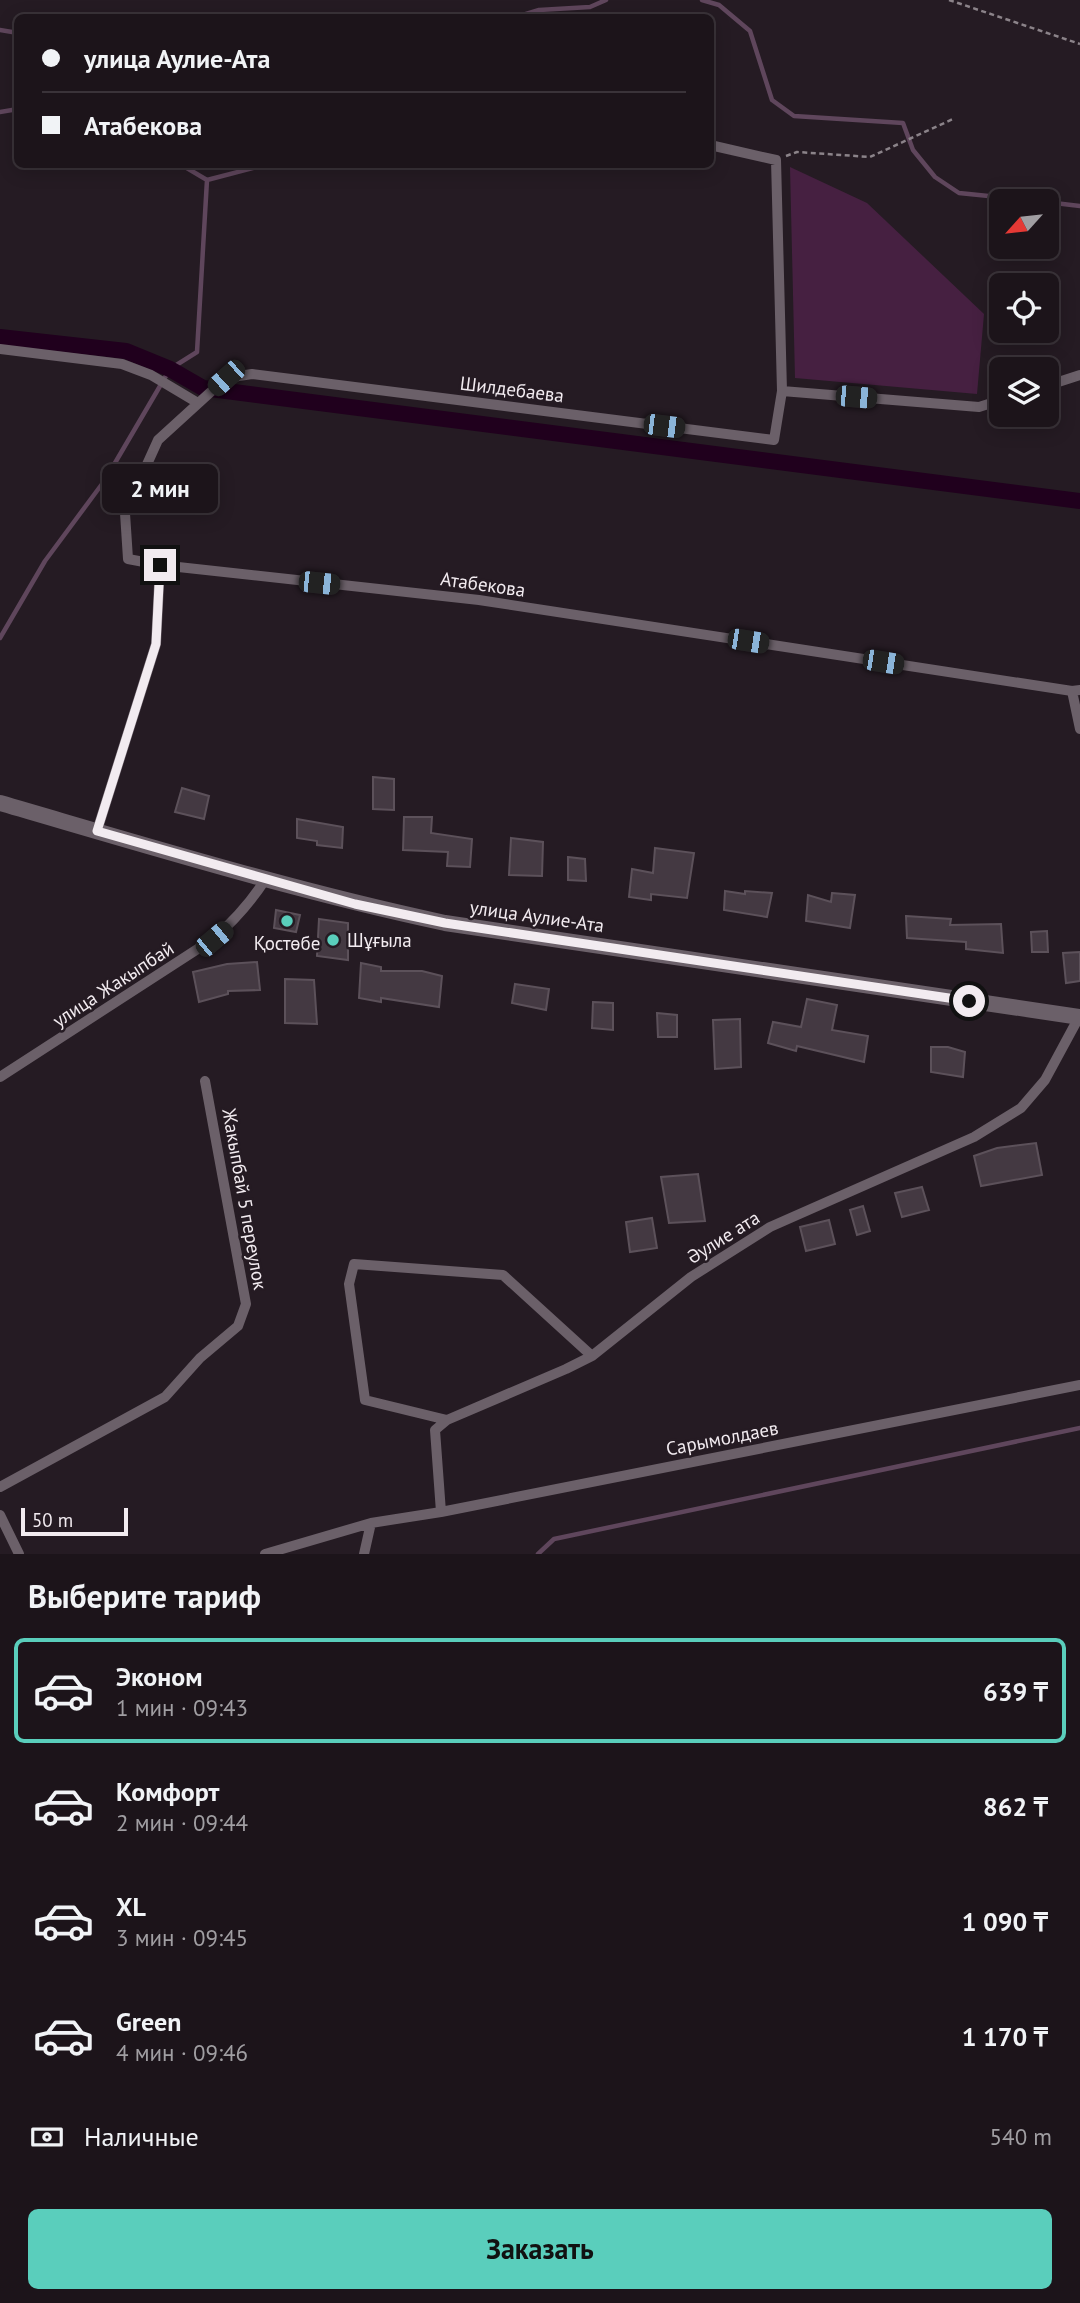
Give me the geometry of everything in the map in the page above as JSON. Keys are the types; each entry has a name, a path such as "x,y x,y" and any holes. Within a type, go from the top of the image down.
{"main road":[{"name":"улица Аулие-Ата","path":"0,803 265,880 355,904 445,923 1080,1017"}],"street":[{"path":"714,146 776,160 782,391 979,407 989,404"},
{"path":"0,349 122,364 151,375 198,403"},
{"name":"Шилдебаева","path":"160,565 128,559 125,513 158,440 226,378 252,374 774,440 782,391"},
{"path":"1059,382 1080,375"},
{"path":"97,831 156,644 160,565"},
{"name":"Атабекова","path":"160,565 479,600 1076,690"},
{"path":"1076,690 1080,729"},
{"name":"улица Жакыпбай","path":"0,1077 214,939 235,921 265,880"},
{"name":"Әулие ата","path":"447,1420 592,1356 691,1277 770,1227 974,1136 1021,1108 1045,1080 1080,1017"},
{"name":"Жакыпбай 5 переулок","path":"0,1487 164,1397 200,1358 238,1326 246,1304 205,1081"},
{"path":"447,1420 365,1401 349,1284 354,1264 503,1275 592,1356"},
{"name":"Сарымолдаев","path":"265,1554 371,1523 441,1512 1080,1385"},
{"path":"441,1512 435,1430 447,1420"},
{"path":"0,1515 19,1554"},
{"path":"364,1554 371,1523"}],"path":[{"path":"949,0 1080,44"},
{"path":"776,160 797,152 870,157 953,119"}],"shaded area":[{"path":"790,167 867,203 984,314 977,394 795,378"}],"building":[{"path":"373,777 394,779 394,810 373,809"},
{"path":"182,788 209,796 204,819 175,812"},
{"path":"404,817 432,817 431,833 472,839 470,867 447,866 448,852 403,850"},
{"path":"297,819 343,827 342,848 317,845 317,841 297,838"},
{"path":"511,838 543,842 542,876 509,875"},
{"path":"655,848 694,853 687,898 651,894 651,900 629,897 632,869 653,873"},
{"path":"568,857 585,859 586,881 568,880"},
{"path":"725,891 745,894 745,891 772,893 767,917 724,910"},
{"path":"832,893 855,895 850,928 806,921 808,895 831,902"},
{"name":"Қостөбе","path":"276,910 300,915 296,932 274,928"},
{"path":"906,916 951,919 950,925 1001,924 1003,953 966,949 966,942 907,938"},
{"name":"Шұғыла","path":"319,919 348,923 348,960 317,956"},
{"path":"1047,931 1048,952 1032,952 1031,932"},
{"path":"1080,952 1080,981 1066,983 1063,953"},
{"path":"257,962 260,990 228,991 228,994 199,1002 193,972 227,964"},
{"path":"361,963 381,967 381,971 422,971 442,976 439,1007 381,998 381,1002 359,998"},
{"path":"285,979 314,980 317,1024 285,1023"},
{"path":"515,984 549,989 546,1010 512,1003"},
{"path":"807,999 837,1005 832,1030 868,1036 864,1062 797,1046 796,1051 768,1043 773,1022 801,1027"},
{"path":"593,1002 613,1003 613,1030 592,1028"},
{"path":"657,1013 677,1015 677,1037 658,1037"},
{"path":"740,1019 741,1067 715,1069 713,1020"},
{"path":"931,1047 948,1047 965,1052 963,1077 931,1072"},
{"path":"1036,1143 1042,1175 981,1186 974,1156 997,1148"},
{"path":"698,1174 705,1221 669,1223 661,1177"},
{"path":"922,1187 929,1210 902,1217 895,1193"},
{"path":"863,1206 870,1231 857,1235 850,1210"},
{"path":"652,1218 657,1248 630,1252 626,1222"},
{"path":"829,1220 835,1244 806,1251 800,1227"}],"waterway":[{"path":"526,14 539,10 590,7 606,0"},
{"path":"702,0 719,5 750,31 772,100 794,116 903,123 913,150 935,177 959,193 989,196"},
{"path":"0,30 14,32"},
{"path":"0,112 14,110"},
{"path":"187,168 207,180 253,168"},
{"path":"0,638 45,561 105,480 170,369 197,352 207,180"},
{"path":"1059,204 1080,206"},
{"path":"0,337 126,351 170,369 203,388 1080,501"},
{"path":"538,1554 554,1539 1080,1428"}],"place":[{"name":"Қостөбе","path":"287,921"},
{"name":"Шұғыла","path":"333,940"}],"route":[{"path":"160,565 156,644 97,831 355,904 445,923 969,1001"}]}
